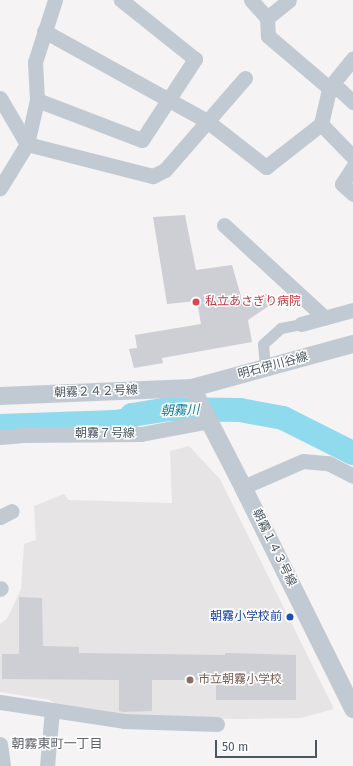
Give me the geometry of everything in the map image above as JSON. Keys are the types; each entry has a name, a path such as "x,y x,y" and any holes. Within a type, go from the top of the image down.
{"street":[{"path":"0,188 27,144 37,100 35,62 44,31 56,0"},
{"path":"37,100 142,140 170,100 195,59 122,0"},
{"path":"251,0 267,18 268,36 329,88 340,90 353,102"},
{"path":"267,18 289,0"},
{"path":"44,31 207,121 266,167 321,124 329,88 353,58"},
{"path":"0,98 27,144 153,176 165,170 245,78"},
{"path":"321,124 353,157"},
{"path":"353,167 342,184 353,194"},
{"path":"224,225 325,318"},
{"path":"265,367 263,344 281,328 353,310"},
{"name":"明石伊川谷線","path":"192,388 265,367 336,350 353,344"},
{"name":"朝霧２４２号線","path":"0,396 192,388"},
{"name":"朝霧１４３号線","path":"192,388 244,487 353,709"},
{"name":"朝霧７号線","path":"0,437 21,435 141,434 208,419"},
{"path":"244,487 303,461 328,463 353,476"},
{"path":"0,702 124,721 217,724"},
{"path":"47,766 52,710"},
{"path":"0,744 3,766"}],"shaded area":[{"path":"189,446 220,479 334,709 301,718 128,718 59,706 50,700 0,692 0,624 7,619 21,589 24,544 36,540 34,506 64,494 69,500 172,503 170,451"}],"building":[{"path":"185,215 196,270 232,265 244,307 263,294 269,294 273,301 270,305 248,320 252,342 162,358 163,363 134,368 129,349 137,348 135,335 201,324 197,301 167,304 153,217"},
{"path":"19,597 42,598 43,646 79,647 79,653 225,655 225,653 296,655 296,700 216,700 216,680 152,680 152,711 123,712 119,711 119,680 2,679 2,654 19,654"}],"waterway":[{"name":"朝霧川","path":"0,426 115,422 127,420 132,415 169,409 240,410 283,418 353,453"}],"place":[{"name":"私立あさぎり病院","path":"196,302"},
{"name":"朝霧小学校前","path":"290,617"},
{"name":"市立朝霧小学校","path":"190,680"}],"district":[{"name":"朝霧東町一丁目","path":"57,744"}]}
